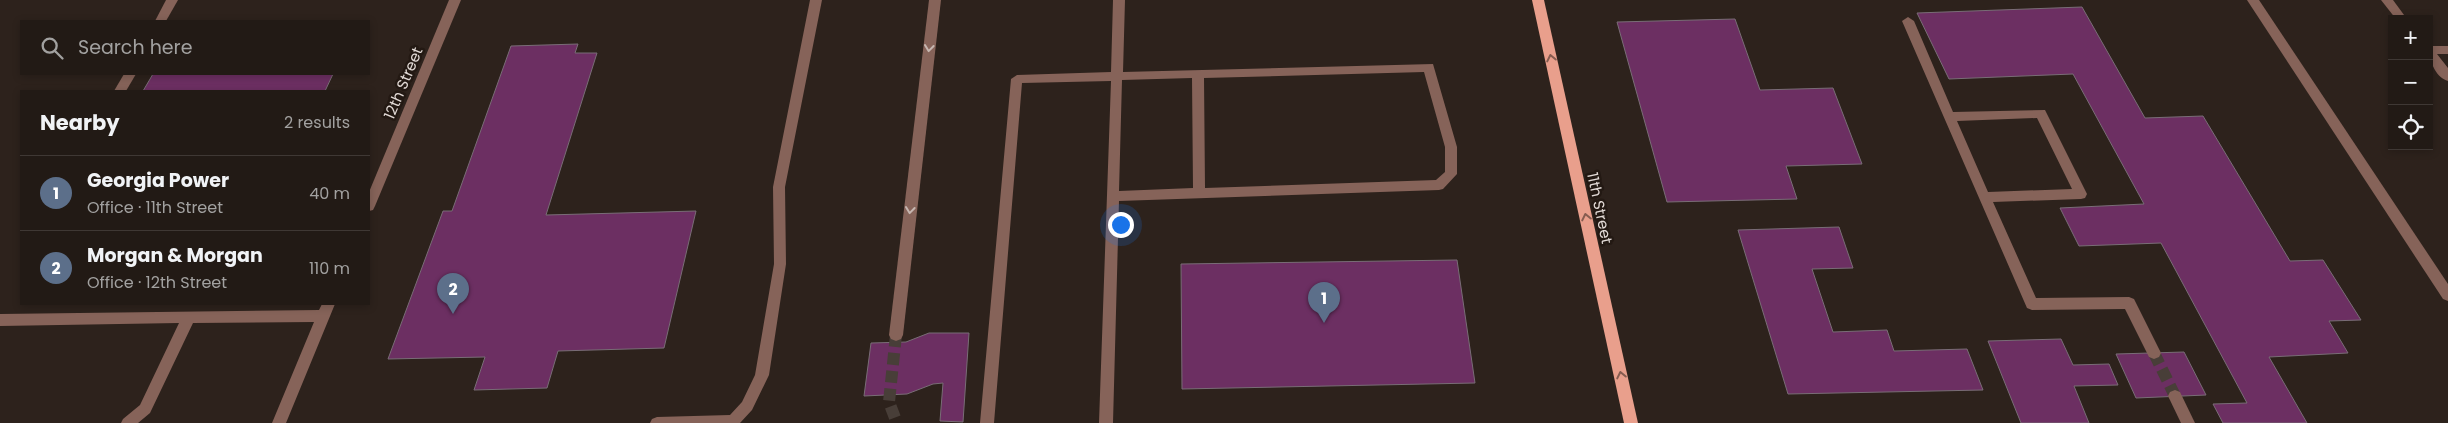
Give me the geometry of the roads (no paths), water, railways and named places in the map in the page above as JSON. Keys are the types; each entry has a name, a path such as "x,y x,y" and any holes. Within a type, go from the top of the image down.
{"main road":[{"name":"11th Street","path":"1538,0 1631,423"}],"street":[{"path":"161,20 172,0"},
{"name":"12th Street","path":"372,188 455,0"},
{"path":"657,423 732,422 747,406 762,375 780,264 779,187 816,0"},
{"path":"896,336 935,0"},
{"path":"1106,423 1119,0"},
{"path":"2253,0 2448,295"},
{"path":"2387,0 2399,15"},
{"path":"1908,21 2032,304 2129,302 2154,353"},
{"path":"2433,51 2448,50"},
{"path":"2433,56 2448,77"},
{"path":"987,423 1017,79 1429,68 1450,147 1450,174 1439,185 1112,196"},
{"path":"1198,74 1200,193"},
{"path":"121,90 129,75"},
{"path":"1949,117 2041,113 2081,194 1984,197"},
{"path":"0,320 189,317 326,310 279,423"},
{"path":"128,423 144,409 189,317"},
{"path":"2175,396 2188,423"}],"tunnel":[{"path":"896,335 889,402 897,423"},
{"path":"2154,353 2175,396"}],"place":[{"name":"Morgan & Morgan","path":"453,314"},
{"name":"Georgia Power","path":"1324,323"}]}
